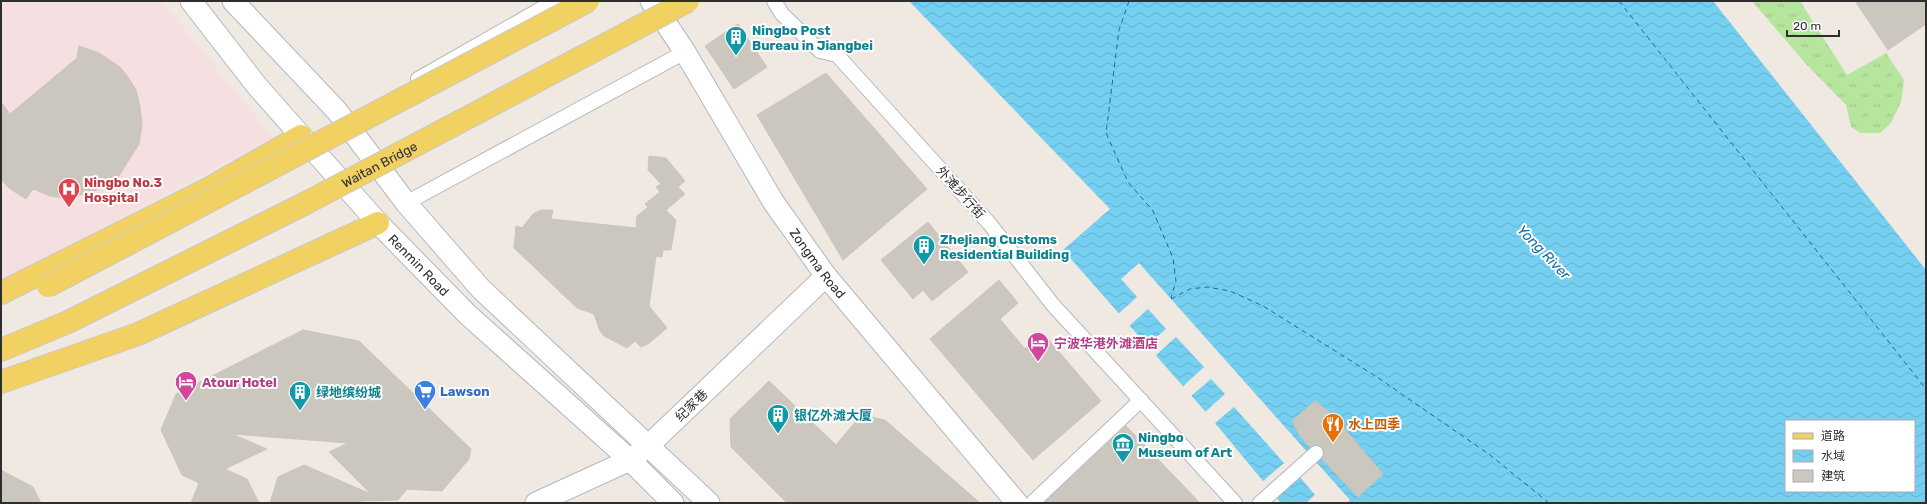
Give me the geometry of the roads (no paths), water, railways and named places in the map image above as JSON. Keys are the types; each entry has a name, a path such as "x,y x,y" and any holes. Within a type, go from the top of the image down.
{"main road":[{"name":"Renmin Road","path":"192,1 257,86 378,223 467,314 630,460 673,503"},
{"path":"233,1 345,120 406,203 481,289 708,503"},
{"path":"1,304 48,286 588,1"},
{"name":"Zongma Road","path":"651,1 685,52 774,203 826,276 1016,503"},
{"name":"Waitan Bridge","path":"1,350 68,322 306,203 688,1"},
{"path":"1,293 208,189 301,136"},
{"path":"1,382 138,334 378,223"},
{"name":"纪家巷","path":"536,503 630,460 648,446 826,276"}],"street":[{"path":"345,120 555,1"},
{"name":"外滩步行街","path":"774,1 782,14 820,51 836,55 989,223 1053,305 1235,503"},
{"path":"406,203 685,52"},
{"path":"1032,503 1141,400"},
{"path":"1260,503 1316,453"}],"water":[{"name":"Yong River","path":"909,1 1713,1 1926,270 1926,503 1281,503 1211,418 1063,250 1110,209"}],"place":[{"name":"Ningbo Post Bureau in Jiangbei","path":"736,56"},
{"name":"Ningbo No.3 Hospital","path":"69,208"},
{"name":"Zhejiang Customs Residential Building","path":"924,266"},
{"name":"宁波华港外滩酒店","path":"1038,362"},
{"name":"Atour Hotel","path":"186,402"},
{"name":"Lawson","path":"425,410"},
{"name":"绿地缤纷城","path":"300,412"},
{"name":"银亿外滩大厦","path":"778,434"},
{"name":"水上四季","path":"1333,444"},
{"name":"Ningbo Museum of Art","path":"1123,464"}]}
